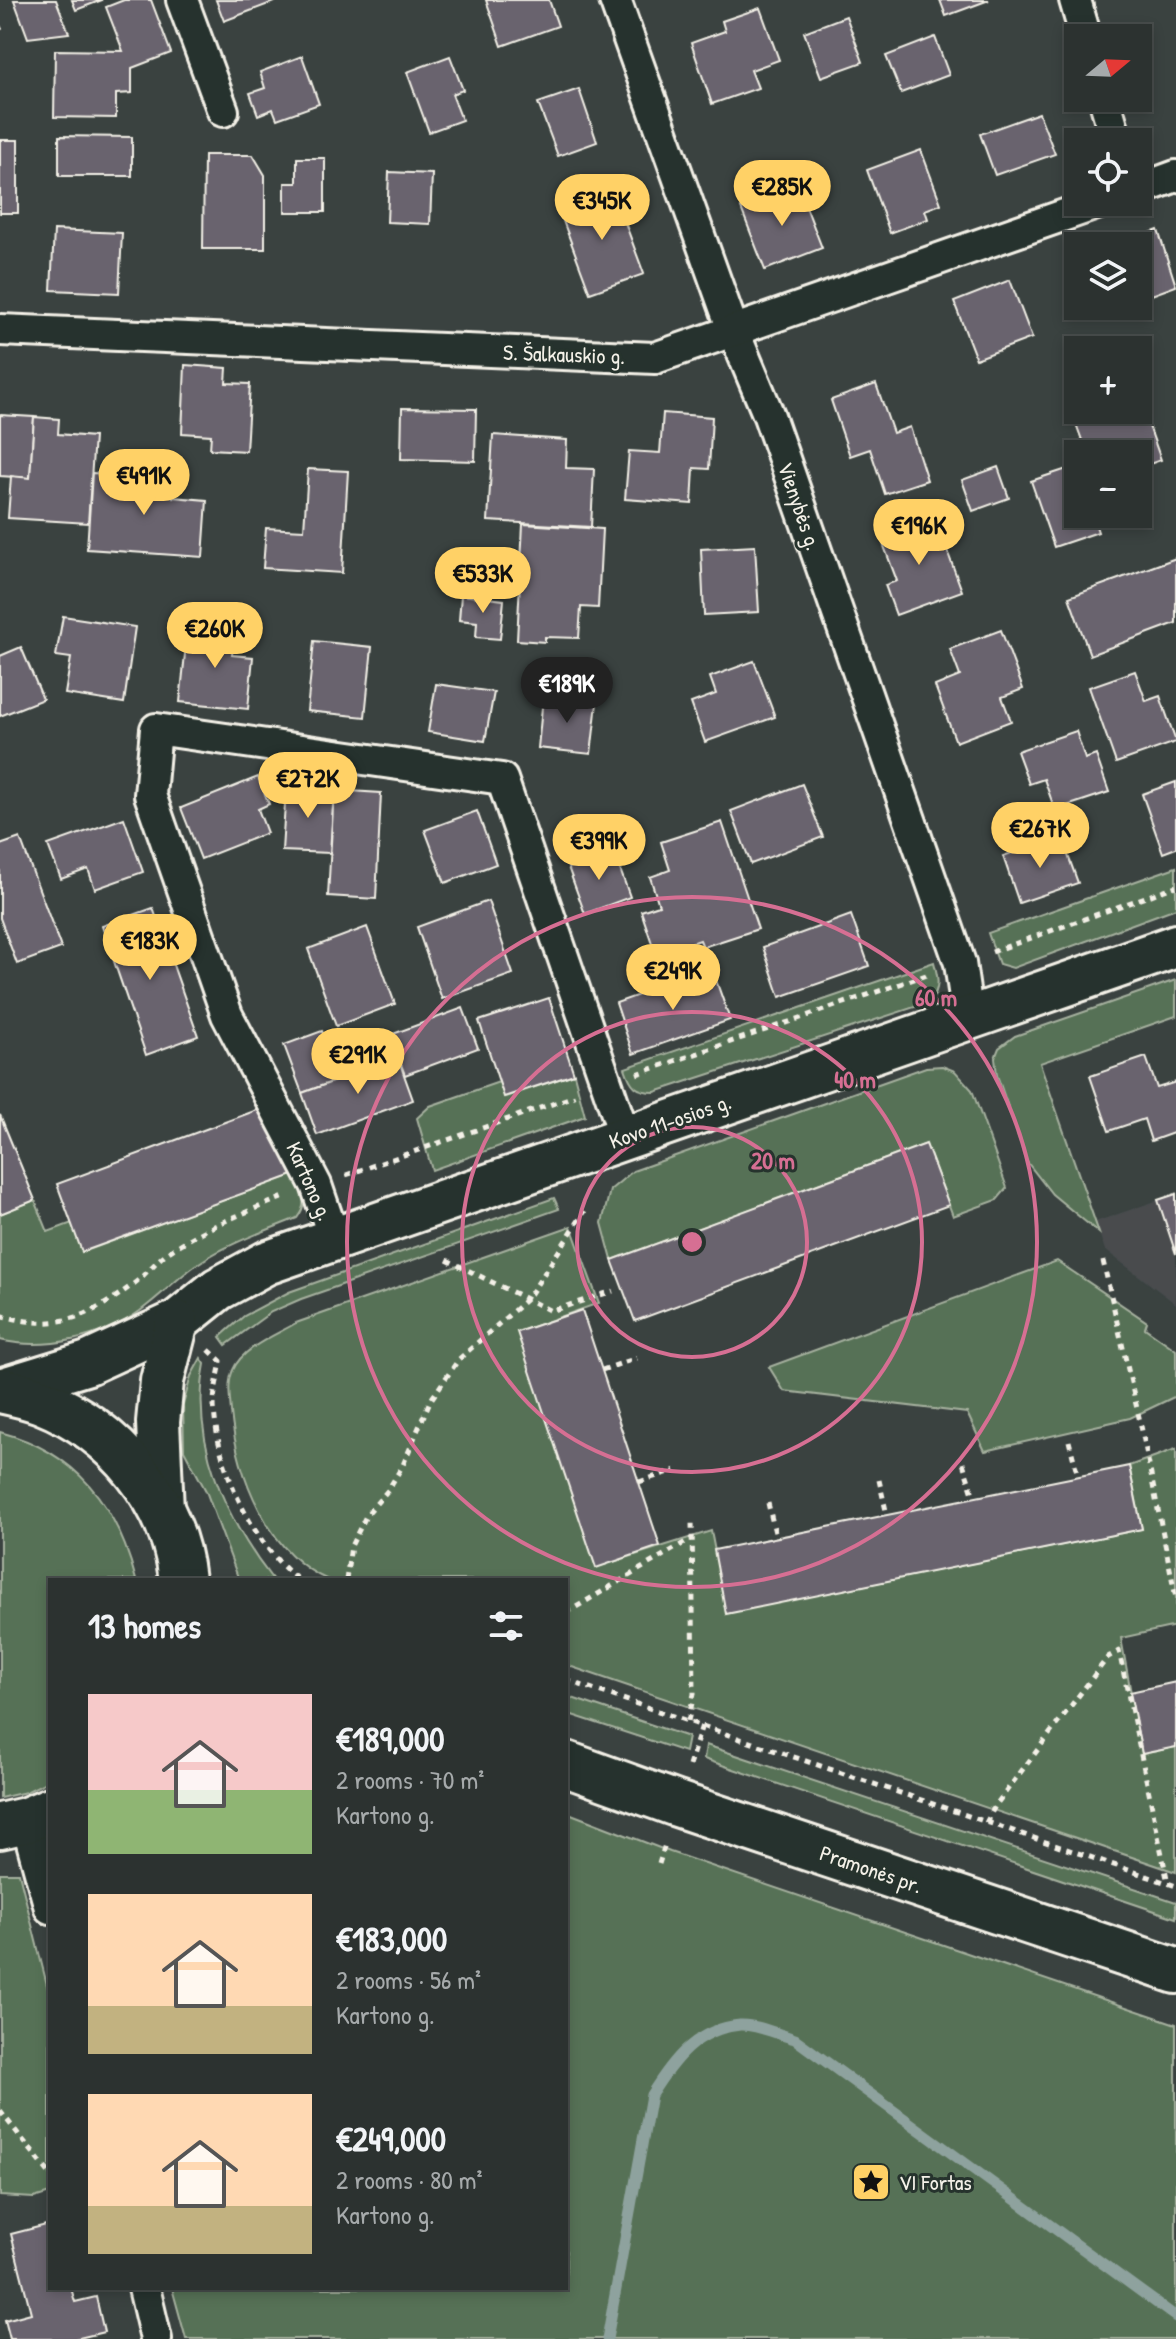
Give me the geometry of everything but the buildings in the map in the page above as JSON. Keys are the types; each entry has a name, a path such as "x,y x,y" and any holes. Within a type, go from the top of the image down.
{"main road":[{"name":"Kovo 11-osios g.","path":"0,1390 88,1363 177,1322 218,1289 266,1263 1176,946"},
{"path":"172,1544 158,1422 162,1381 177,1322"},
{"path":"0,1390 41,1401 89,1427 112,1444 140,1475 172,1544 202,1578"},
{"name":"Pramonės pr.","path":"568,1765 1176,1971"}],"street":[{"path":"182,0 223,111"},
{"name":"Vienybės g.","path":"615,0 733,330 769,416 960,963 968,1018"},
{"path":"1075,0 1082,24"},
{"path":"1152,185 1176,176"},
{"name":"S. Šalkauskio g.","path":"0,330 655,358 1064,215"},
{"name":"Kartono g.","path":"334,1238 316,1185 227,1015 150,795 156,729 502,779 625,1137"},
{"path":"25,1819 48,1901"},
{"path":"144,2290 156,2339"}],"path":[{"path":"0,1315 20,1321 56,1323 91,1312 136,1281 165,1254 197,1234 316,1185 1176,886"},
{"path":"346,1578 351,1546 367,1514 388,1490 403,1465 430,1401 459,1359 528,1298 585,1211"},
{"path":"447,1260 551,1311 613,1291"},
{"path":"1103,1261 1176,1598"},
{"path":"602,1370 637,1358"},
{"path":"221,1361 214,1402 218,1442 252,1525 271,1556 297,1578"},
{"path":"1069,1441 1078,1476"},
{"path":"963,1463 974,1497"},
{"path":"639,1482 675,1470"},
{"path":"879,1480 887,1515"},
{"path":"768,1503 776,1537"},
{"path":"688,1721 694,1694 692,1519"},
{"path":"568,1612 692,1539"},
{"path":"986,1823 995,1806 1108,1657 1119,1651 1168,1883"},
{"path":"568,1681 1176,1886"},
{"path":"0,2111 48,2171"}],"shaded area":[{"path":"1176,1194 1176,1304 1105,1250 1095,1222"}],"green space":[{"path":"1176,867 1176,908 1013,968 999,964 988,933"},
{"path":"934,962 937,987 930,1002 655,1092 635,1087 625,1068"},
{"path":"1176,980 1176,1016 1040,1063 1099,1233 1052,1194 1027,1162 997,1075 995,1058 999,1048 1015,1036"},
{"path":"942,1066 955,1071 972,1090 1007,1188 997,1200 953,1216 926,1144 612,1260 602,1223 610,1190 633,1171 926,1067"},
{"path":"574,1074 585,1116 432,1170 417,1118 430,1106 499,1082 505,1097"},
{"path":"293,1175 304,1202 297,1218 212,1255 125,1320 73,1340 36,1344 0,1340 0,1214 35,1200 48,1232 72,1223 83,1252"},
{"path":"554,1198 559,1209 301,1299 271,1312 226,1345 220,1337 244,1316 289,1292"},
{"path":"571,1226 599,1303 518,1332 597,1567 711,1531 727,1613 1142,1529 1129,1466 1176,1449 1176,1626 1121,1638 1142,1754 1176,1747 1176,1872 568,1666 568,1578 324,1578 307,1568 272,1531 248,1485 234,1436 229,1391 231,1375 244,1355 296,1323"},
{"path":"1057,1261 1147,1322 1145,1328 1176,1350 1176,1396 1130,1418 985,1451 967,1413 784,1391 769,1367"},
{"path":"201,1358 205,1364 203,1422 216,1479 240,1532 272,1578 238,1578 206,1491 184,1450 183,1405 191,1376"},
{"path":"0,1432 51,1453 89,1485 105,1505 117,1528 135,1578 48,1578 48,1781 26,1792 0,1798"},
{"path":"568,1697 688,1737 685,1752 568,1714"},
{"path":"706,1745 1176,1902 1176,1918 704,1759"},
{"name":"VI Fortas","path":"568,1813 670,1852 1176,2024 1176,2339 186,2339 173,2290 568,2290"},
{"path":"0,1873 19,1873 48,1989 48,2194 34,2198 0,2196"}],"waterway":[{"path":"607,2339 651,2095 687,2048 711,2033 740,2025 795,2039 1176,2317"}],"place":[{"name":"VI Fortas","path":"871,2182"}]}
